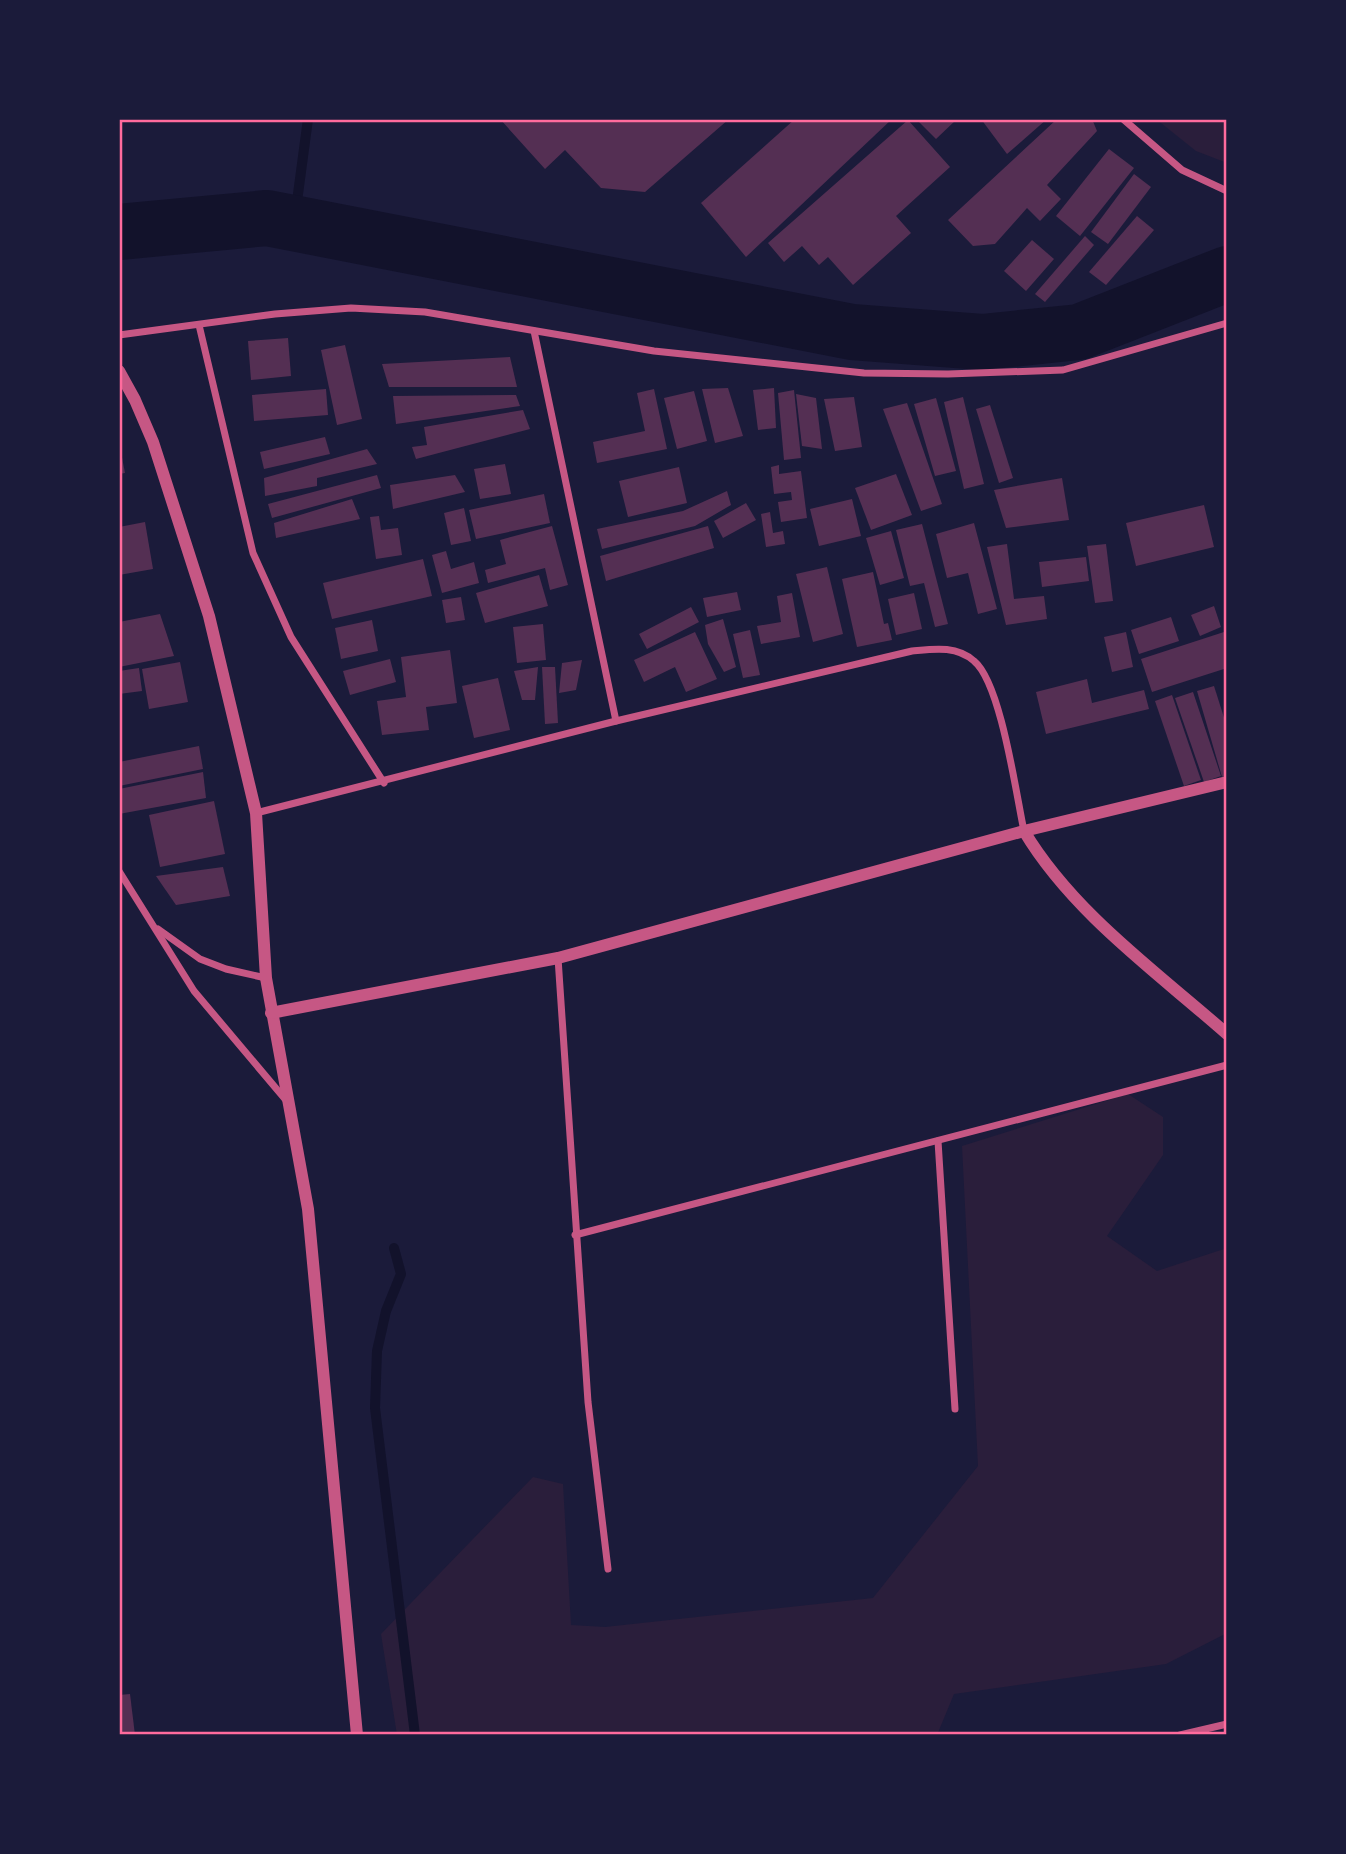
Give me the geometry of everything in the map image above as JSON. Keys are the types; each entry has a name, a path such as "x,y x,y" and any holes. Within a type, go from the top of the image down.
{"street":[{"path":"1123,119 1182,170 1227,191"},
{"path":"119,335 275,314 351,308 425,313 667,353 864,373 948,374 1063,370 1227,323"},
{"path":"199,326 253,553 291,637 384,783"},
{"path":"534,331 616,721"},
{"path":"119,371 153,442 209,616 256,813 266,978 308,1209 356,1735"},
{"path":"256,813 384,783 616,721 912,651 941,648 962,653 974,661 985,674 995,698 1024,831 1040,857 1086,909 1227,1034"},
{"path":"271,1013 558,958 1024,831 1227,782"},
{"path":"119,871 194,991 287,1101"},
{"path":"155,926 200,959 226,969 266,978"},
{"path":"558,958 588,1402 608,1569"},
{"path":"575,1235 1227,1065"},
{"path":"938,1141 955,1409"},
{"path":"1180,1735 1227,1724"}],"shaded area":[{"path":"1156,119 1227,119 1227,163 1196,151"},
{"path":"1128,1094 1163,1117 1163,1155 1107,1236 1157,1271 1227,1248 1227,1633 1166,1664 954,1694 937,1735 397,1735 381,1634 533,1477 563,1484 571,1625 605,1627 873,1598 978,1466 962,1146"}],"building":[{"path":"500,119 729,119 645,192 601,188 565,150 545,169"},
{"path":"795,119 892,119 746,257 701,203"},
{"path":"916,119 957,119 936,139"},
{"path":"981,119 1047,119 1007,154"},
{"path":"1057,119 1092,119 1097,131 1047,185 1061,199 1040,221 1027,208 995,244 973,246 948,220"},
{"path":"908,120 950,167 896,216 911,233 853,285 828,257 819,265 802,246 784,262 768,243"},
{"path":"1109,149 1134,168 1080,236 1056,216"},
{"path":"1134,174 1151,187 1108,244 1091,232"},
{"path":"1137,216 1154,230 1106,285 1089,272"},
{"path":"1085,236 1094,245 1045,302 1035,294"},
{"path":"1032,240 1054,259 1026,291 1004,271"},
{"path":"288,338 291,376 251,380 248,341"},
{"path":"345,345 362,419 337,425 321,350"},
{"path":"510,357 517,387 389,387 382,364"},
{"path":"728,388 743,436 715,443 702,389"},
{"path":"774,388 776,428 758,430 753,390"},
{"path":"326,389 328,415 254,421 252,395"},
{"path":"654,389 667,449 597,463 593,442 645,431 637,393"},
{"path":"794,390 801,458 784,460 778,393"},
{"path":"694,391 707,441 677,449 664,398"},
{"path":"796,394 816,398 822,449 802,446"},
{"path":"516,395 520,406 396,424 393,396"},
{"path":"854,397 862,447 835,451 824,399"},
{"path":"963,397 984,484 964,489 944,402"},
{"path":"936,398 956,471 935,476 914,404"},
{"path":"907,403 942,504 921,511 883,409"},
{"path":"990,405 1013,478 999,483 976,409"},
{"path":"523,410 530,429 416,459 412,447 427,445 424,427"},
{"path":"325,437 330,454 264,469 260,452"},
{"path":"119,442 125,473 119,474"},
{"path":"367,449 377,464 317,478 317,486 265,496 264,478"},
{"path":"505,464 511,494 480,499 474,469"},
{"path":"779,465 779,474 801,471 807,518 781,522 778,502 792,500 791,492 774,494 771,467"},
{"path":"679,467 687,503 628,517 619,481"},
{"path":"896,474 912,515 871,530 855,488"},
{"path":"377,475 381,488 272,518 268,504"},
{"path":"455,475 465,492 393,509 390,485"},
{"path":"1062,478 1069,520 1006,528 994,490"},
{"path":"727,491 731,505 695,526 602,549 597,529 683,511"},
{"path":"544,494 550,523 476,539 469,510"},
{"path":"352,499 360,519 276,538 274,523"},
{"path":"852,499 861,536 819,546 810,509"},
{"path":"746,503 756,520 723,538 714,521"},
{"path":"1204,505 1214,547 1136,566 1126,523"},
{"path":"464,508 471,541 451,545 444,513"},
{"path":"770,512 773,533 783,531 785,544 766,547 761,514"},
{"path":"379,516 381,530 398,528 402,555 376,559 370,517"},
{"path":"145,522 153,569 119,575 119,527"},
{"path":"974,523 997,609 978,614 968,573 947,578 936,534"},
{"path":"922,524 948,624 935,627 924,583 910,586 896,530"},
{"path":"552,526 568,585 550,590 545,568 488,583 485,570 506,564 500,540"},
{"path":"708,526 714,548 606,581 600,556"},
{"path":"891,531 904,578 880,585 866,538"},
{"path":"1007,544 1014,599 1044,596 1047,619 1006,625 987,547"},
{"path":"1106,544 1113,601 1095,603 1087,546"},
{"path":"446,551 451,569 474,562 479,583 442,593 432,555"},
{"path":"1086,557 1089,581 1042,587 1039,562"},
{"path":"423,559 432,596 332,619 323,583"},
{"path":"827,567 843,634 813,642 796,574"},
{"path":"873,572 884,624 888,623 892,640 857,647 842,579"},
{"path":"539,575 548,606 485,623 476,593"},
{"path":"737,592 741,610 707,617 703,598"},
{"path":"792,593 800,637 761,644 757,626 781,622 777,596"},
{"path":"914,593 922,629 896,635 888,599"},
{"path":"461,597 465,620 446,623 442,600"},
{"path":"1214,606 1221,627 1200,636 1191,615"},
{"path":"691,607 699,622 647,649 639,634"},
{"path":"160,614 174,656 119,667 119,622"},
{"path":"1171,617 1179,641 1139,654 1131,630"},
{"path":"723,619 736,667 724,672 708,644 705,625"},
{"path":"372,620 378,651 341,659 335,628"},
{"path":"543,624 546,660 517,663 513,627"},
{"path":"750,630 760,675 743,678 733,634"},
{"path":"1227,631 1227,668 1152,692 1141,659"},
{"path":"695,632 717,679 686,692 675,667 644,682 634,660"},
{"path":"1126,632 1133,667 1112,672 1104,637"},
{"path":"450,650 457,703 426,707 429,730 382,735 377,701 406,697 401,657"},
{"path":"390,659 396,682 350,695 343,671"},
{"path":"582,660 576,690 559,693 562,663"},
{"path":"180,662 188,702 149,709 142,669"},
{"path":"538,667 535,700 522,700 514,671"},
{"path":"542,667 555,667 558,723 545,724"},
{"path":"139,668 142,691 119,694 119,671"},
{"path":"498,678 510,730 474,738 462,686"},
{"path":"1087,679 1092,703 1144,690 1149,709 1046,734 1036,692"},
{"path":"1214,686 1227,727 1227,775 1222,777 1197,691"},
{"path":"1193,692 1221,776 1204,782 1175,698"},
{"path":"1172,695 1201,780 1184,786 1155,701"},
{"path":"199,746 203,769 119,786 119,762"},
{"path":"203,772 206,798 119,814 119,789"},
{"path":"214,801 225,854 160,867 149,815"},
{"path":"223,867 230,896 176,905 156,876"},
{"path":"130,1694 135,1735 119,1735 119,1695"}],"waterway":[{"path":"294,224 308,119"},
{"path":"119,232 267,218 852,332 982,342 1079,332 1227,274"},
{"path":"394,1248 401,1274 386,1311 377,1351 375,1408 415,1735"}]}
